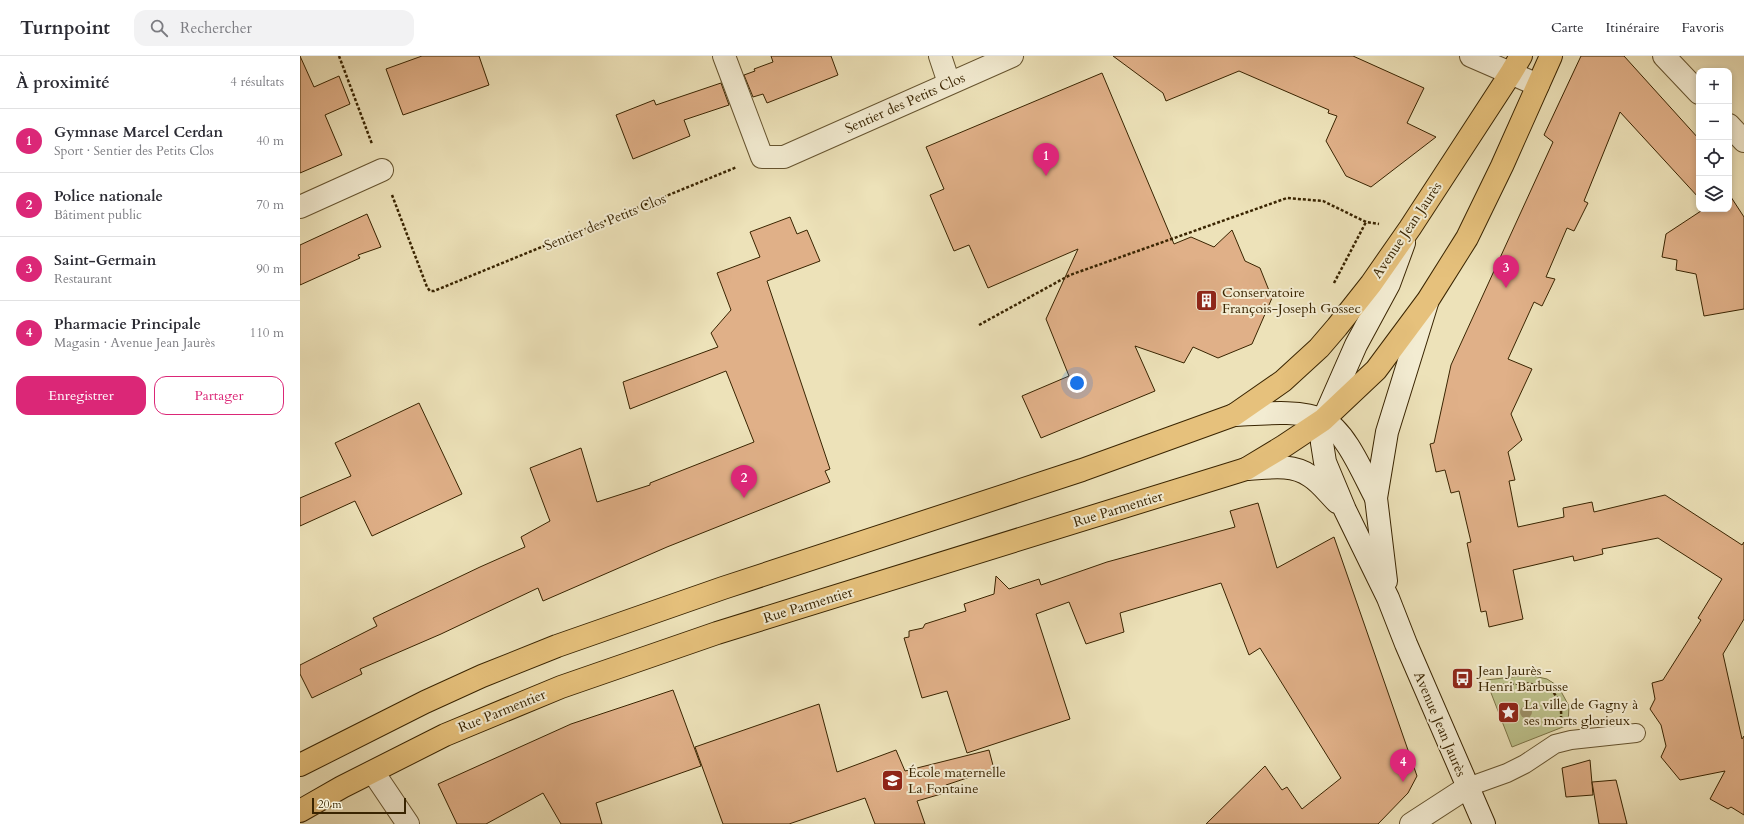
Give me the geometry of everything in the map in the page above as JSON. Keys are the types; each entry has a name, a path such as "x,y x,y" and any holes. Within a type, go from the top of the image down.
{"main road":[{"path":"724,56 762,157"},
{"path":"940,56 950,84"},
{"name":"Sentier des Petits Clos","path":"762,157 784,157 1012,56"},
{"path":"1471,56 1516,65 1538,85"},
{"path":"1323,420 1376,370 1428,300 1467,238 1502,166 1551,56"},
{"path":"1664,56 1696,90"},
{"name":"Avenue Jean Jaurès","path":"1234,415 1283,381 1318,348 1370,284 1410,228 1516,65"},
{"path":"1732,128 1744,141"},
{"path":"300,206 382,170"},
{"path":"1388,598 1345,510 1324,462 1322,442 1323,420 1356,345 1389,284 1410,228"},
{"path":"1388,598 1376,498 1387,432 1428,300"},
{"path":"300,765 475,679 557,646 723,588 1082,470 1234,415 1298,414 1323,420 1340,434 1349,446 1376,498"},
{"name":"Rue Parmentier","path":"300,811 342,787 445,735 561,687 653,654 1246,469 1323,420"},
{"path":"1246,469 1279,467 1298,469 1310,476 1345,510"},
{"name":"Avenue Jean Jaurès","path":"1388,598 1406,644 1468,787 1411,824"},
{"path":"300,776 324,753"},
{"path":"373,772 408,824"},
{"path":"1468,787 1484,824"}],"lane":[{"path":"1468,787 1525,764 1555,744 1571,740 1636,733"}],"path":[{"name":"Sentier des Petits Clos","path":"339,56 427,288 430,291 434,291 762,157"},
{"path":"979,326 1070,274 1287,198 1323,202 1366,222 1331,288"},
{"path":"1481,688 1528,683 1544,686 1553,692 1561,708 1555,744"}],"green space":[{"path":"1529,675 1547,679 1558,686 1569,706 1568,725 1512,747 1486,680"}],"building":[{"path":"300,56 314,87 339,76 350,104 325,115 342,155 300,173"},
{"path":"422,56 479,56 489,85 403,115 386,69"},
{"path":"771,56 831,56 838,75 767,103 763,94 753,97 744,75 755,71 754,69 773,62"},
{"path":"1113,56 1353,56 1424,88 1407,123 1436,137 1371,187 1346,176 1326,141 1337,116 1328,113 1329,110 1239,71 1166,101 1163,93"},
{"path":"1581,56 1624,56 1696,136 1696,195 1620,112 1584,201 1588,203 1574,231 1567,228 1546,277 1555,279 1542,306 1534,302 1508,359 1532,369 1511,414 1522,440 1508,452 1515,480 1509,481 1518,527 1564,517 1563,508 1592,502 1594,512 1665,495 1742,545 1744,542 1744,619 1723,654 1742,739 1744,736 1744,815 1731,807 1728,809 1710,799 1725,771 1680,780 1661,757 1666,746 1661,725 1650,709 1655,699 1652,683 1663,680 1701,620 1698,618 1722,579 1658,538 1602,549 1603,554 1574,561 1573,556 1513,570 1523,619 1489,627 1486,611 1481,612 1467,543 1471,542 1459,491 1451,493 1445,470 1436,472 1430,444 1434,443 1451,365 1553,142 1544,135"},
{"path":"1102,73 1174,244 1191,237 1214,247 1232,230 1245,261 1260,268 1272,298 1252,344 1218,358 1193,347 1184,363 1135,346 1155,391 1041,438 1022,396 1069,376 1046,319 1078,249 988,288 969,245 954,251 930,195 944,189 926,147"},
{"path":"721,83 729,105 684,120 690,136 633,159 616,115 654,100 656,105"},
{"path":"1732,199 1744,217 1744,309 1704,316 1696,274 1676,270 1677,260 1662,257 1666,234 1699,212 1732,212"},
{"path":"367,214 381,247 358,255 360,258 300,285 300,245"},
{"path":"790,217 797,234 807,230 820,261 767,281 830,469 825,471 830,482 667,547 543,601 538,588 441,634 360,669 362,674 312,698 300,674 300,665 377,626 373,618 525,547 521,537 550,521 530,468 581,448 597,502 650,485 650,483 754,442 726,371 630,409 623,382 718,347 711,333 731,310 717,273 760,257 750,232"},
{"path":"419,403 462,494 372,536 355,501 300,526 300,498 351,476 335,443"},
{"path":"1258,503 1277,568 1334,537 1417,776 1408,793 1378,824 1206,824 1265,766 1282,790 1287,787 1302,809 1341,778 1260,648 1249,655 1221,583 1120,613 1124,632 1086,644 1069,602 1036,614 1070,719 967,753 947,691 922,698 904,638 909,637 909,631 923,628 925,624 966,611 964,604 994,594 996,576 1009,589 1039,579 1041,585 1107,562 1235,527 1230,511"},
{"path":"673,690 701,766 596,803 602,824 561,824 543,793 486,824 457,824 438,784 571,724"},
{"path":"819,704 837,772 896,750 905,771 989,750 994,769 946,785 948,792 917,801 925,824 875,824 865,798 789,824 723,824 695,747"},
{"path":"1590,760 1593,795 1566,797 1562,768"},
{"path":"1616,780 1627,824 1599,824 1592,782"}],"place":[{"name":"Gymnase Marcel Cerdan","path":"1046,176"},
{"name":"Saint-Germain","path":"1506,288"},
{"name":"Conservatoire François-Joseph Gossec","path":"1207,300"},
{"name":"Police nationale","path":"744,498"},
{"name":"Jean Jaurès - Henri Barbusse","path":"1462,678"},
{"name":"La ville de Gagny à ses morts glorieux","path":"1508,712"},
{"name":"École maternelle La Fontaine","path":"892,780"},
{"name":"Pharmacie Principale","path":"1403,782"}]}
